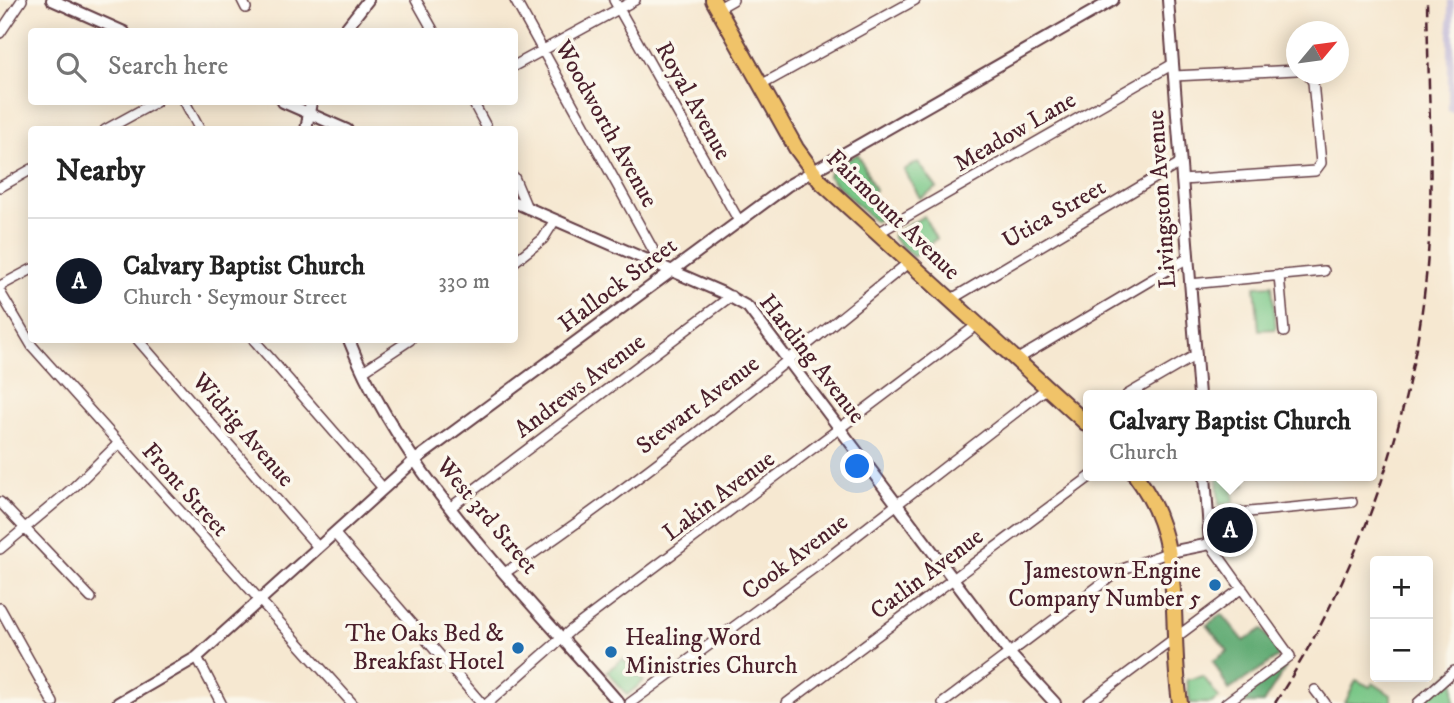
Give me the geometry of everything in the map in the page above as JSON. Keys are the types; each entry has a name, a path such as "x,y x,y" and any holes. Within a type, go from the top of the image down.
{"main road":[{"name":"Fairmount Avenue","path":"715,4 811,170 876,234 1083,418"},
{"path":"1139,481 1157,511 1170,552 1180,703"}],"street":[{"path":"0,33 22,0"},
{"path":"52,0 115,28"},
{"path":"346,28 368,0"},
{"path":"416,0 432,28"},
{"name":"Woodworth Avenue","path":"515,0 667,269"},
{"path":"518,64 616,4 635,0"},
{"path":"715,4 733,0"},
{"path":"761,85 915,0"},
{"name":"Hallock Street","path":"118,703 197,656 414,461 667,269 811,170 1112,0"},
{"name":"Livingston Avenue","path":"1168,0 1199,390"},
{"name":"Royal Avenue","path":"616,4 739,221"},
{"name":"Meadow Lane","path":"876,234 1173,64"},
{"path":"1174,76 1286,71"},
{"path":"1182,180 1315,171 1321,163 1312,84"},
{"path":"112,126 151,105"},
{"path":"187,105 198,126"},
{"path":"475,105 486,126"},
{"path":"307,126 310,107 341,126"},
{"name":"Utica Street","path":"950,300 1180,163"},
{"path":"0,187 28,171"},
{"path":"518,187 527,208"},
{"name":"Harding Avenue","path":"518,204 731,296 748,307 1009,653 1055,703"},
{"path":"518,259 543,239 555,220"},
{"path":"1016,360 1188,258"},
{"name":"Stewart Avenue","path":"506,572 561,535 788,360 908,263"},
{"path":"0,286 28,271"},
{"path":"1190,284 1324,271"},
{"path":"1279,275 1283,332"},
{"name":"Front Street","path":"0,292 28,339"},
{"name":"Andrews Avenue","path":"451,507 731,296"},
{"name":"Lakin Avenue","path":"488,703 563,637 977,325"},
{"name":"Front Street","path":"30,343 352,703"},
{"name":"Widrig Avenue","path":"141,343 318,547"},
{"path":"257,343 383,488"},
{"name":"West 3rd Street","path":"350,343 363,371 414,461 619,703"},
{"path":"363,371 405,343"},
{"path":"1135,390 1196,355"},
{"name":"Cook Avenue","path":"630,703 897,504 1047,388"},
{"path":"0,549 25,530 118,444"},
{"name":"Catlin Avenue","path":"786,703 1084,481"},
{"path":"1205,481 1210,544 1290,656 1226,703"},
{"path":"0,502 25,530 34,535 90,598"},
{"path":"1208,516 1352,502"},
{"path":"334,533 481,703"},
{"path":"943,703 1120,570 1170,552 1210,544"},
{"path":"1088,703 1242,588"},
{"path":"0,608 52,703"},
{"path":"197,656 221,703"},
{"path":"1418,703 1454,671"},
{"path":"1315,690 1325,703"}],"shaded area":[{"path":"1448,0 1454,0 1454,113 1448,111"}],"green space":[{"path":"858,154 875,190 867,196 879,220 874,221 828,176 832,168"},
{"path":"918,162 937,188 920,198 904,170"},
{"path":"924,216 936,239 913,257 893,238 893,234"},
{"path":"1272,285 1276,329 1259,330 1255,286"},
{"path":"1217,481 1244,481 1245,485 1233,489 1234,502 1219,505"},
{"path":"1222,614 1244,641 1262,629 1281,655 1229,690 1213,661 1228,651 1207,625"},
{"path":"623,659 644,681 627,695 607,671"},
{"path":"1282,665 1286,667 1263,703 1232,703"},
{"path":"1454,671 1454,703 1418,703"},
{"path":"1203,676 1219,698 1211,703 1190,703 1187,680"},
{"path":"1356,680 1370,687 1373,683 1391,695 1391,703 1345,703"}],"railway":[{"path":"1275,703 1307,651 1360,540 1382,481 1414,361 1429,239 1427,0"}],"place":[{"name":"Calvary Baptist Church","path":"1230,530"},
{"name":"Jamestown Engine Company Number 5","path":"1215,585"},
{"name":"The Oaks Bed & Breakfast Hotel","path":"518,648"},
{"name":"Healing Word Ministries Church","path":"611,652"}]}
